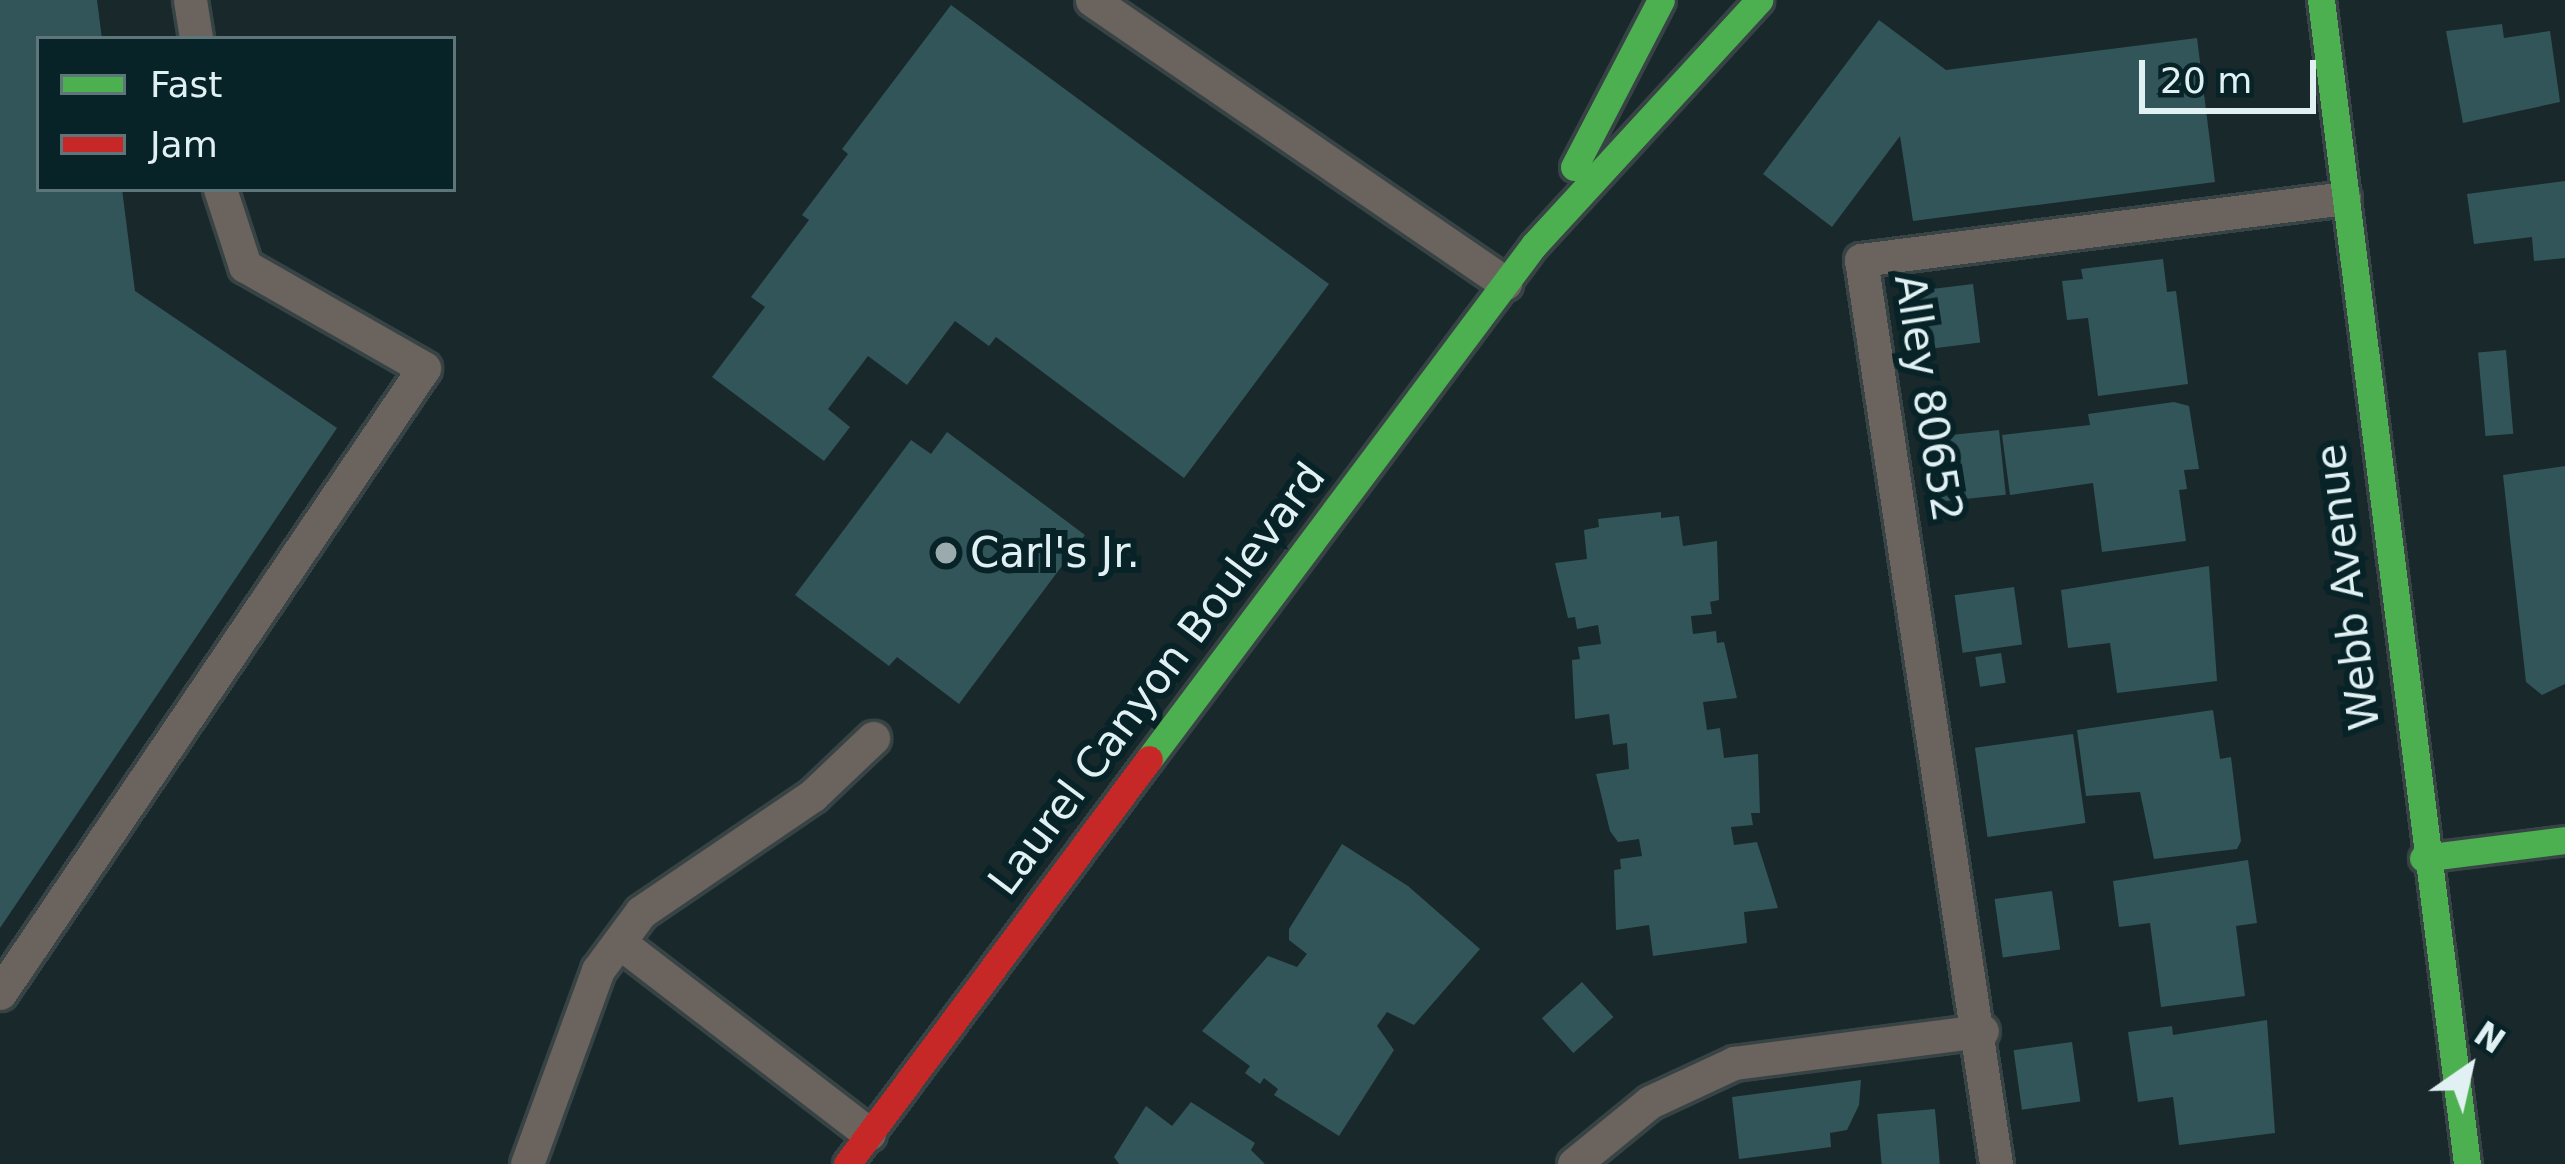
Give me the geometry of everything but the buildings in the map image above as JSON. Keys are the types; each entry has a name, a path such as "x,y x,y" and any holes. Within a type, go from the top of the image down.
{"main road":[{"name":"Laurel Canyon Boulevard","path":"1534,245 1661,0"},
{"name":"Laurel Canyon Boulevard","path":"847,1164 1534,245 1760,0"},
{"name":"Webb Avenue","path":"2321,0 2423,857 2467,1164"},
{"path":"2423,857 2565,839"}],"lane":[{"path":"190,0 196,36"},
{"path":"1092,0 1505,283"},
{"path":"0,993 424,368 245,266 221,192"},
{"name":"Alley 80652","path":"1982,1031 1861,260 2344,198"},
{"path":"527,1164 598,970 641,912 813,795 873,738"},
{"path":"619,942 869,1134"},
{"path":"1574,1164 1650,1102 1734,1063 1982,1031 1996,1164"}],"traffic: fast":[{"path":"1574,167 1661,0"},
{"path":"1149,759 1534,245 1759,0"},
{"path":"2321,0 2467,1164"},
{"path":"2423,858 2565,840"}],"traffic: jam":[{"path":"847,1164 1149,759"}],"place":[{"name":"Carl's Jr.","path":"946,553"}]}
